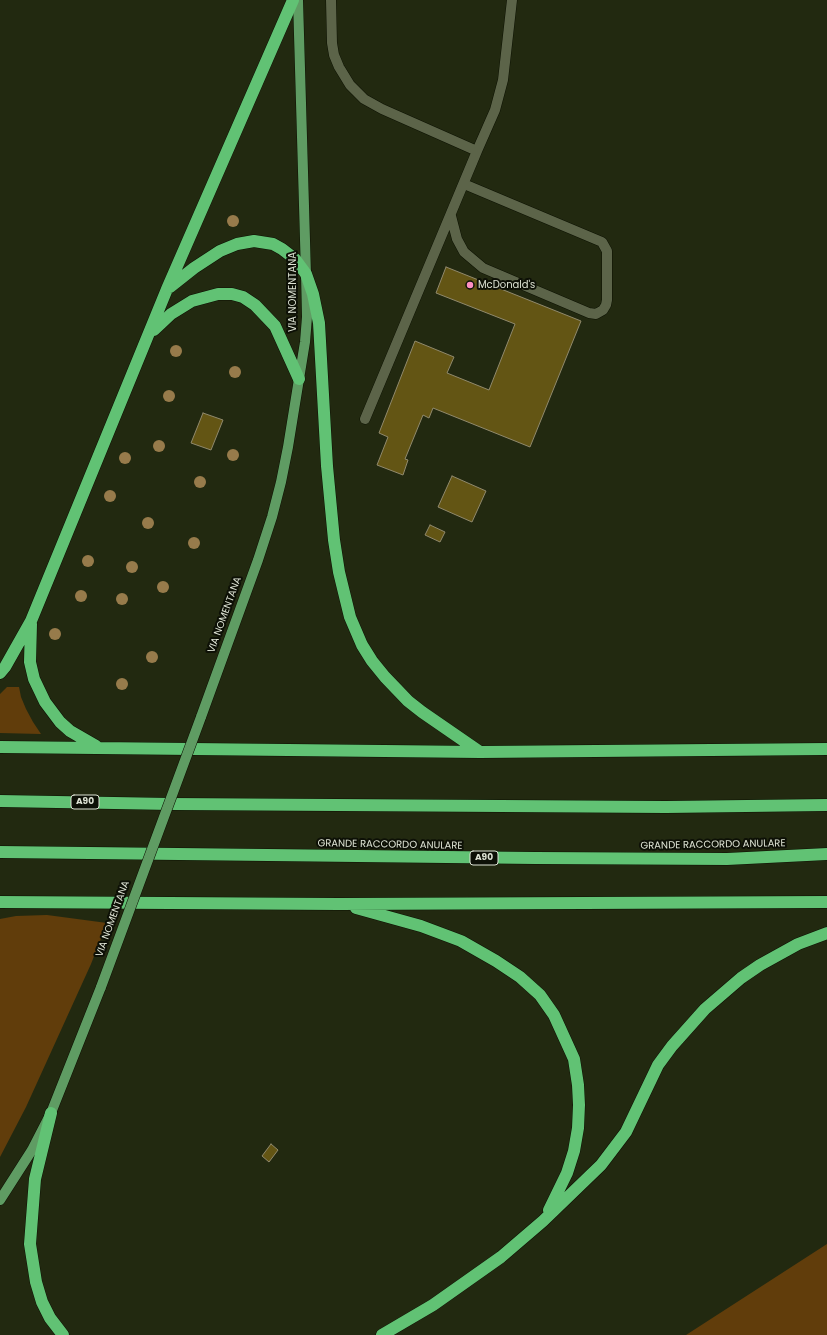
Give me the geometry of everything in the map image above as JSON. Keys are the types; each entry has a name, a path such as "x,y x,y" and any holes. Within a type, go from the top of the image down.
{"highway":[{"path":"0,673 5,667 31,621 167,289 293,0"},
{"path":"167,289 220,250 245,242 260,242 278,246 295,259 306,274 313,294 319,323 327,466 334,540 339,572 350,617 362,645 385,678 418,708 480,752"},
{"path":"148,337 171,314 192,301 218,294 237,295 255,304 275,326 299,379"},
{"path":"31,621 30,662 34,679 45,702 60,722 70,731 99,748"},
{"path":"0,747 480,752 827,749"},
{"name":"A90","path":"0,800 171,804 666,807 827,805"},
{"name":"GRANDE RACCORDO ANULARE","path":"0,852 727,859 827,854"},
{"path":"0,902 339,904 827,902"},
{"path":"339,904 421,926 461,942 496,961 520,977 540,995 554,1015 574,1059 578,1085 578,1128 574,1151 567,1173 557,1197 543,1221"},
{"path":"382,1335 412,1319 455,1291 501,1257 543,1221 600,1165 626,1132 658,1065 672,1046 705,1009 741,978 760,965 798,944 827,933"},
{"path":"51,1113 35,1179 30,1244 36,1282 42,1302 50,1318 63,1335"}],"main road":[{"name":"VIA NOMENTANA","path":"0,1200 32,1150 51,1113 101,987 258,560 272,517 281,482 288,447 306,329 306,274 298,0"}],"lane":[{"path":"331,0 332,43 334,55 339,67 350,85 364,99 382,109 477,151"},
{"path":"365,419 495,110 503,80 512,0"},
{"path":"451,216 457,239 464,252 483,268 589,313 596,314 604,310 607,300 607,251 602,242 464,184"}],"shaded area":[{"path":"7,687 19,687 26,709 41,734 0,733 0,694"},
{"path":"47,915 107,923 91,964 26,1107 0,1157 0,919 16,916"},
{"path":"827,1244 827,1335 686,1335"}],"building":[{"path":"446,267 581,321 530,447 433,408 429,418 423,415 405,459 408,460 403,475 377,465 388,437 379,433 415,341 454,357 447,373 489,390 515,324 436,293"},
{"path":"203,413 223,420 211,450 191,443"},
{"path":"452,476 486,491 472,522 438,507"},
{"path":"430,525 445,532 440,542 425,535"},
{"path":"271,1144 278,1150 269,1162 262,1156"}],"place":[{"name":"McDonald's","path":"470,285"}]}
